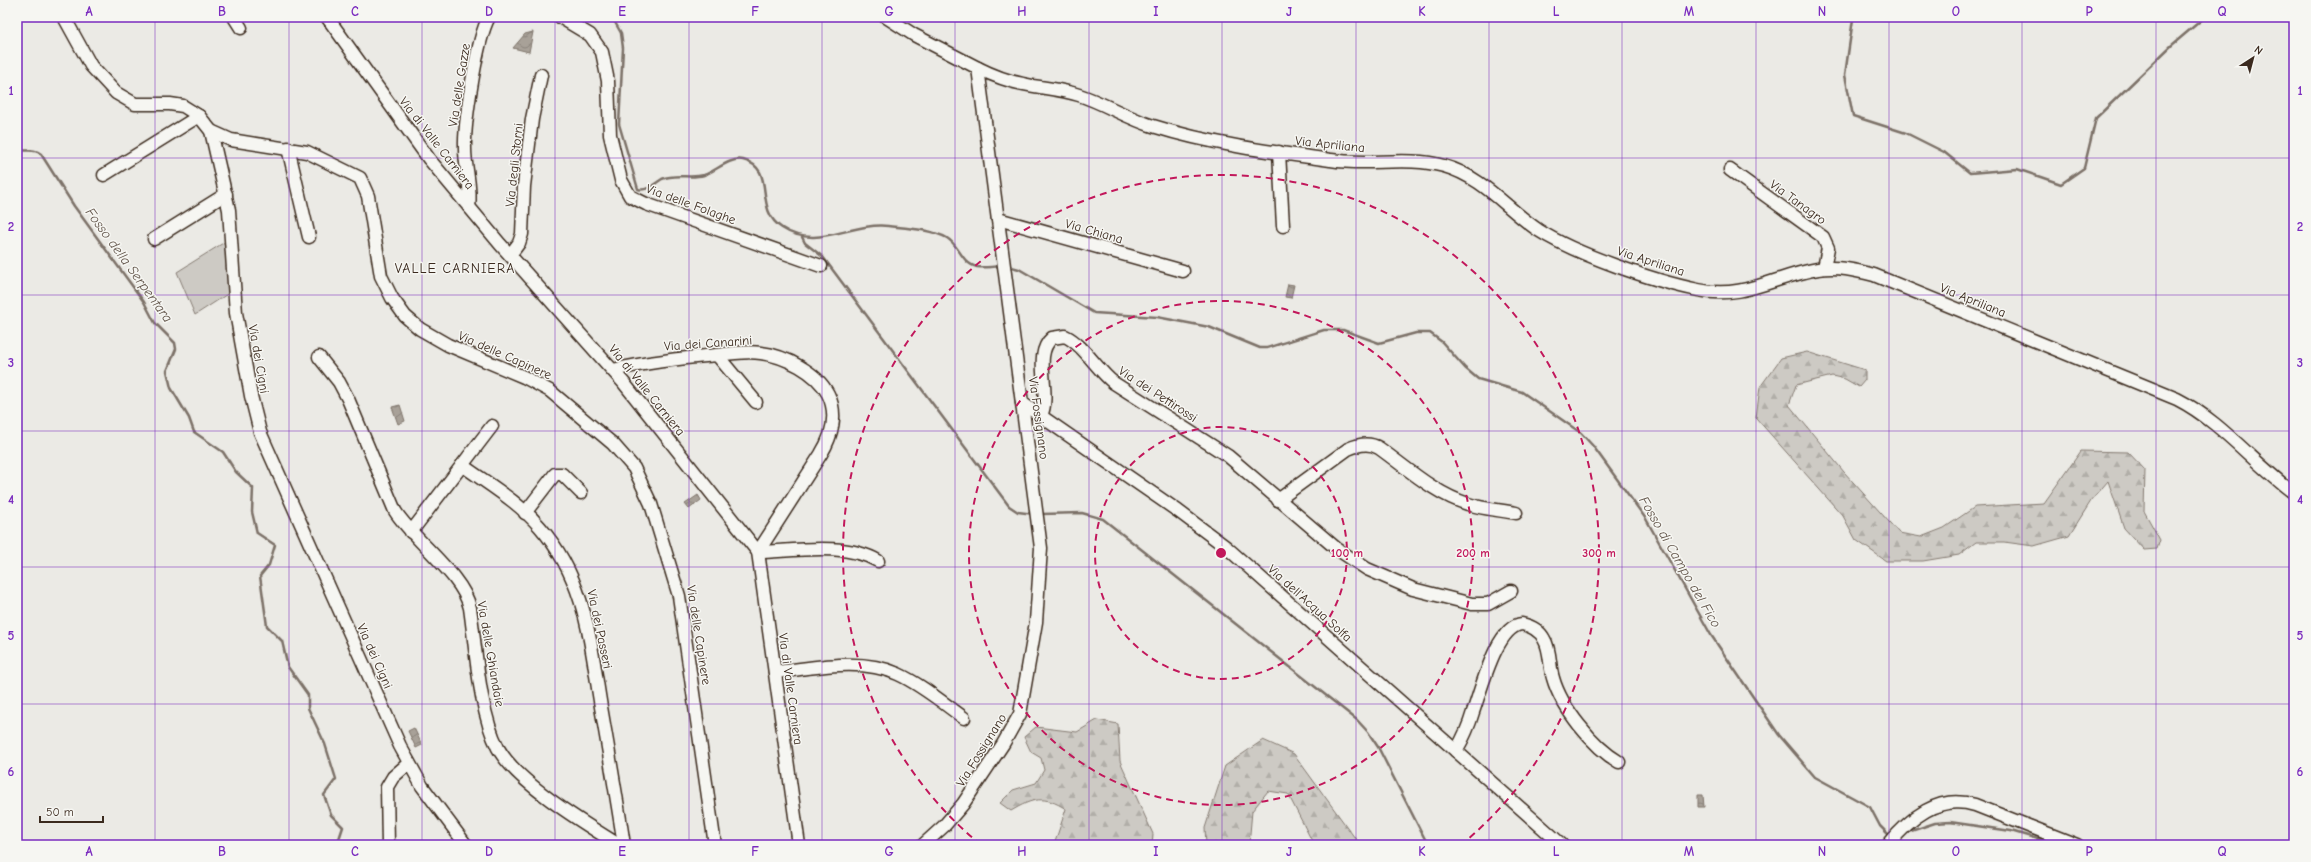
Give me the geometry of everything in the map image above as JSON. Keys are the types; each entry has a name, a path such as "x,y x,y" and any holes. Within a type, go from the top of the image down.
{"street":[{"name":"Via dei Cigni","path":"64,17 76,43 93,70 120,96 135,104 179,105 199,116 211,131 226,194 231,226 235,306 251,396 259,428 408,763 422,786 466,845"},
{"path":"234,17 241,28"},
{"name":"Via di Valle Carniera","path":"327,17 414,139 469,207 613,370 758,552 799,845"},
{"name":"Via delle Gazze","path":"469,207 471,192 466,160 466,129 481,40 489,17"},
{"name":"Via delle Folaghe","path":"560,17 587,32 596,41 602,52 608,76 610,128 613,149 623,185 630,196 646,204 821,266"},
{"path":"886,17 914,35 978,68"},
{"name":"Via Apriliana","path":"978,68 1017,83 1078,94 1135,120 1170,131 1212,141 1339,162 1410,162 1448,167 1482,184 1533,226 1556,240 1626,268 1695,290 1717,293 1736,292 1824,268 1848,269 1879,277 2177,399 2218,425 2267,472 2294,493"},
{"name":"Via Fossignano","path":"922,845 944,826 963,804 1003,744 1020,714 1025,693 1038,608 1041,564 1039,523 978,68"},
{"name":"Via degli Storni","path":"510,254 519,243 522,234 522,200 527,158 541,75"},
{"path":"104,175 199,116"},
{"name":"Via delle Capinere","path":"211,131 231,140 288,148 317,156 352,172 362,180 369,200 381,276 392,298 409,319 424,332 448,345 524,377 550,391 617,448 638,473 649,498 669,559 682,609 715,845"},
{"path":"288,148 309,237"},
{"path":"1279,152 1283,226"},
{"name":"Via Tanagro","path":"1730,170 1820,235 1828,248 1824,268"},
{"path":"154,240 226,194"},
{"name":"Via Chiana","path":"998,219 1183,271"},
{"name":"Via dei Pettirossi","path":"1041,416 1046,400 1043,359 1044,349 1052,338 1065,336 1077,344 1111,381 1216,447 1348,557 1368,569 1403,585 1448,600 1480,605 1492,602 1511,591"},
{"name":"Via dei Canarini","path":"613,370 668,359 762,353 806,370 822,383 832,405 832,425 825,446 758,552"},
{"path":"717,355 756,402"},
{"name":"Via delle Ghiandaie","path":"319,356 346,394 394,508 411,532 455,580 467,598 486,710 493,735 501,751 513,767 541,791 619,845"},
{"name":"Via dell'Acqua Solfa","path":"1022,403 1178,511 1226,548 1562,845"},
{"path":"411,532 492,426"},
{"path":"1278,500 1348,449 1358,445 1369,444 1379,448 1449,497 1474,506 1516,513"},
{"name":"Via dei Passeri","path":"462,465 526,513 538,524 556,547 573,578 582,602 624,845"},
{"path":"526,513 555,474 562,474 582,493"},
{"path":"758,552 841,550 864,554 878,561"},
{"path":"1456,751 1470,720 1496,650 1509,631 1522,624 1534,629 1544,639 1552,677 1565,705 1602,750 1619,762"},
{"path":"775,672 852,665 883,668 897,673 917,684 964,718"},
{"path":"388,845 388,785 394,775 408,763"},
{"path":"1888,845 1920,813 1932,807 1953,802 1975,805 2077,845"}],"green space":[{"path":"228,240 229,293 195,315 177,272"},
{"path":"1807,352 1865,370 1865,380 1859,387 1845,379 1832,376 1796,385 1789,405 1844,472 1899,533 1921,537 1944,528 1975,507 2044,503 2081,451 2128,452 2145,470 2144,511 2160,540 2157,549 2144,550 2124,528 2108,481 2091,501 2069,536 2034,546 2004,542 1976,542 1959,555 1923,561 1886,561 1856,540 1843,516 1756,418 1760,387 1781,358"},
{"path":"1097,720 1118,724 1120,761 1153,834 1152,845 1054,845 1066,809 1045,800 1032,801 1011,811 1000,803 1013,790 1036,783 1044,770 1041,758 1031,752 1024,737 1036,727 1077,732"},
{"path":"1263,740 1294,754 1360,845 1314,845 1288,794 1268,791 1252,811 1249,845 1206,845 1205,828 1225,766"}],"water":[{"path":"533,32 529,52 513,48 525,34"},
{"path":"1288,284 1294,285 1291,298 1285,297"},
{"path":"400,405 405,421 398,424 392,407"},
{"path":"698,495 701,500 689,509 685,504"},
{"path":"414,728 422,745 416,748 408,731"},
{"path":"1698,795 1703,795 1704,807 1698,807"}],"waterway":[{"name":"Fosso di Campo del Fico","path":"612,17 621,33 623,48 619,124 638,189 641,190 651,187 667,177 704,175 728,162 743,160 753,165 760,172 763,180 768,210 773,220 782,228 795,234 808,237 821,236 874,226 918,229 947,238 972,265 977,267 1001,266"},
{"path":"1852,17 1853,19 1845,75 1853,116 1906,133 1944,152 1970,173 2017,169 2061,184 2084,168 2096,118 2172,45 2205,17"},
{"name":"Fosso della Serpentara","path":"17,149 32,150 41,154 74,206 144,302 155,323 175,343 176,349 167,371 171,388 189,418 194,432 223,452 236,472 253,488 252,512 257,533 275,545 269,565 260,576 267,626 282,641 288,667 308,695 308,708 325,744 336,779 324,795 331,815 343,827 337,845"},
{"path":"802,237 805,243 823,257 1009,506 1018,512 1034,514"},
{"name":"Fosso di Campo del Fico","path":"1008,266 1019,269 1094,313 1157,317 1209,327 1260,348 1267,348 1324,330 1343,330 1379,343 1416,333 1430,333 1442,342 1465,368 1478,379 1522,392 1581,433 1593,446 1646,519 1711,635 1779,735 1815,777 1870,807 1880,826 1888,834"},
{"path":"1041,514 1082,513 1103,519 1357,720 1368,732 1378,747 1428,845"},
{"name":"Fosso di Campo del Fico","path":"1905,833 1935,823 1950,822 2011,831 2058,845"}],"district":[{"name":"VALLE CARNIERA","path":"455,268"}]}
